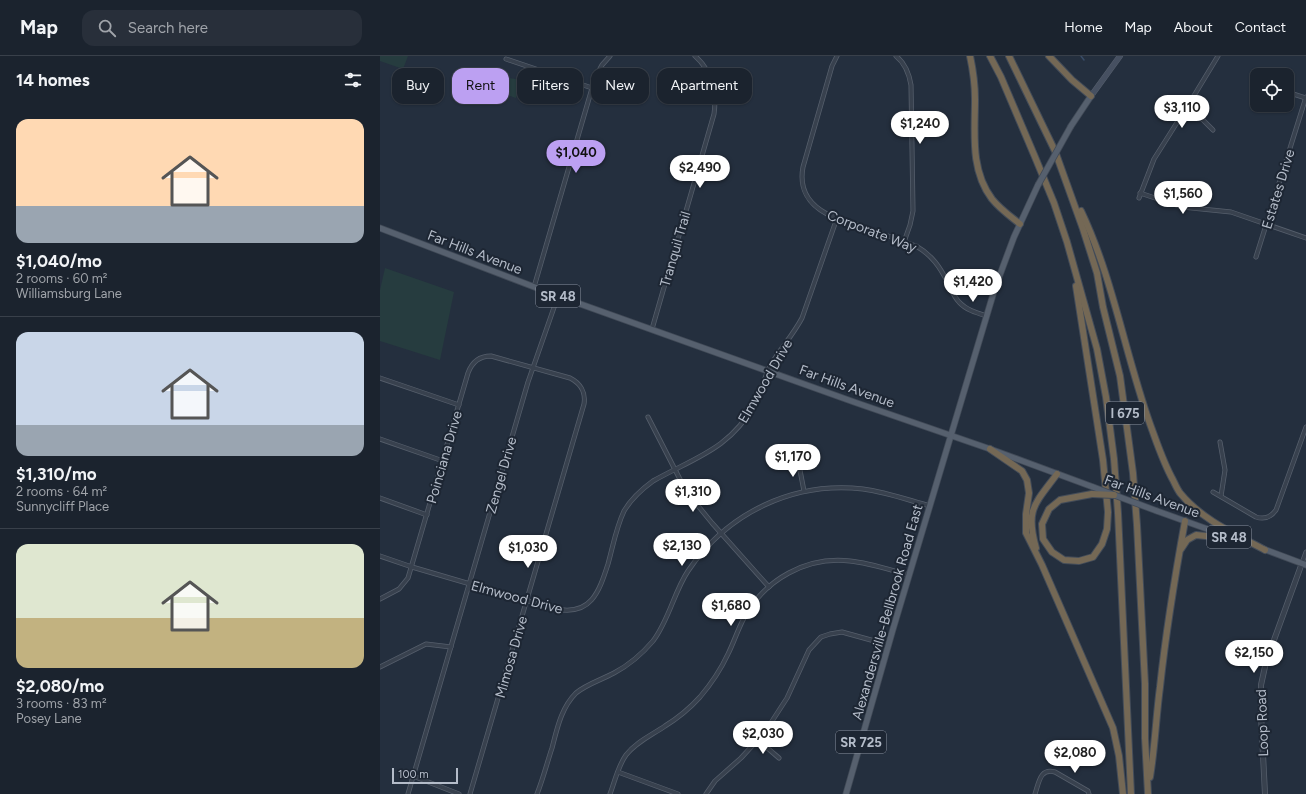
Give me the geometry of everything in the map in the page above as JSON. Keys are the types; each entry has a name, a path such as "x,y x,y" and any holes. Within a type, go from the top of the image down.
{"highway":[{"path":"970,56 974,80 975,152 977,169 992,199 1020,224"},
{"name":"I 675","path":"990,56 1014,108 1054,203 1067,242 1097,349 1106,397 1114,459 1131,794"},
{"name":"I 675","path":"1009,56 1055,151 1084,229 1097,274 1103,307 1120,376 1136,510 1140,574 1148,791"},
{"path":"1049,56 1072,80 1091,96"},
{"path":"1066,182 1091,233 1101,262 1140,396 1163,461 1180,492 1197,509 1215,524 1265,550"},
{"path":"1073,264 1104,460 1108,512 1107,529 1102,544 1093,557 1079,560 1064,560 1052,552 1043,539 1042,524 1049,509 1060,500 1092,490 1114,495"},
{"path":"990,449 1022,471 1027,480 1029,493 1026,514 1026,533 1040,560 1113,728 1119,756 1123,794"},
{"path":"1040,560 1032,530 1031,516 1035,505 1057,474"},
{"path":"1148,791 1154,754 1161,679 1179,552 1185,521"},
{"path":"1179,552 1187,540 1196,535 1235,539"}],"main road":[{"path":"1091,96 1120,56"},
{"name":"Alexandersville-Bellbrook Road East","path":"846,794 909,575 1001,271 1038,185 1071,126 1091,96"},
{"name":"Far Hills Avenue","path":"380,228 558,296 990,449 1057,474 1092,490"},
{"name":"Far Hills Avenue","path":"1114,495 1304,564"}],"street":[{"path":"601,68 610,56"},
{"name":"Tranquil Trail","path":"652,329 715,107 711,78 704,66 695,56"},
{"name":"Corporate Way","path":"836,56 803,167 802,180 807,197 815,207 827,214 922,250 937,264 959,302 970,310 987,316"},
{"path":"896,56 907,69 911,84 913,212 904,242"},
{"path":"1139,198 1154,159 1218,56"},
{"path":"506,59 591,88"},
{"path":"534,287 591,91"},
{"path":"1294,94 1306,98"},
{"name":"Estates Drive","path":"1256,257 1306,98"},
{"path":"1187,107 1213,130"},
{"path":"1140,193 1182,207 1231,212 1306,238"},
{"name":"Elmwood Drive","path":"380,556 412,567 564,611 577,609 590,602 600,588 617,532 628,505 646,486 715,448 736,430 754,405 768,371 778,353 802,318 837,218"},
{"name":"Zengel Drive","path":"408,794 533,368 558,296"},
{"name":"Poinciana Drive","path":"380,599 403,586 408,578 470,368 478,359 491,356 533,368"},
{"name":"Mimosa Drive","path":"470,794 585,399 583,391 575,381 533,368"},
{"path":"380,378 459,405"},
{"path":"648,417 686,491 769,587"},
{"path":"1213,492 1259,518 1266,518 1273,514 1276,510 1306,427"},
{"path":"380,439 443,461"},
{"path":"1220,442 1225,470 1221,496"},
{"path":"798,460 804,491"},
{"path":"537,794 561,717 567,704 582,689 623,668 635,660 646,648 661,627 687,572 706,547 741,517 780,498 804,491 836,488 862,489 886,493 930,506"},
{"path":"380,498 427,515"},
{"path":"1304,564 1306,552"},
{"path":"610,794 622,762 631,749 680,716 709,686 725,659 749,610 769,587 783,576 801,567 828,561 855,561 909,575"},
{"name":"Loop Road","path":"1265,794 1261,685 1266,662 1304,564"},
{"path":"706,794 715,781 741,758 758,740 787,698 809,650 822,637 842,632 889,645"},
{"path":"380,667 426,644 451,647"},
{"path":"758,740 779,758"},
{"path":"1035,794 1041,775 1047,771 1055,772 1088,791 1089,794"},
{"path":"618,772 678,794"},
{"path":"413,776 459,794"}],"green space":[{"path":"380,56 408,56 403,68 380,61"},
{"path":"509,78 517,79 516,98 509,96"},
{"path":"385,268 454,292 440,360 380,341 380,290"}],"waterway":[{"path":"1081,56 1084,60"}]}
